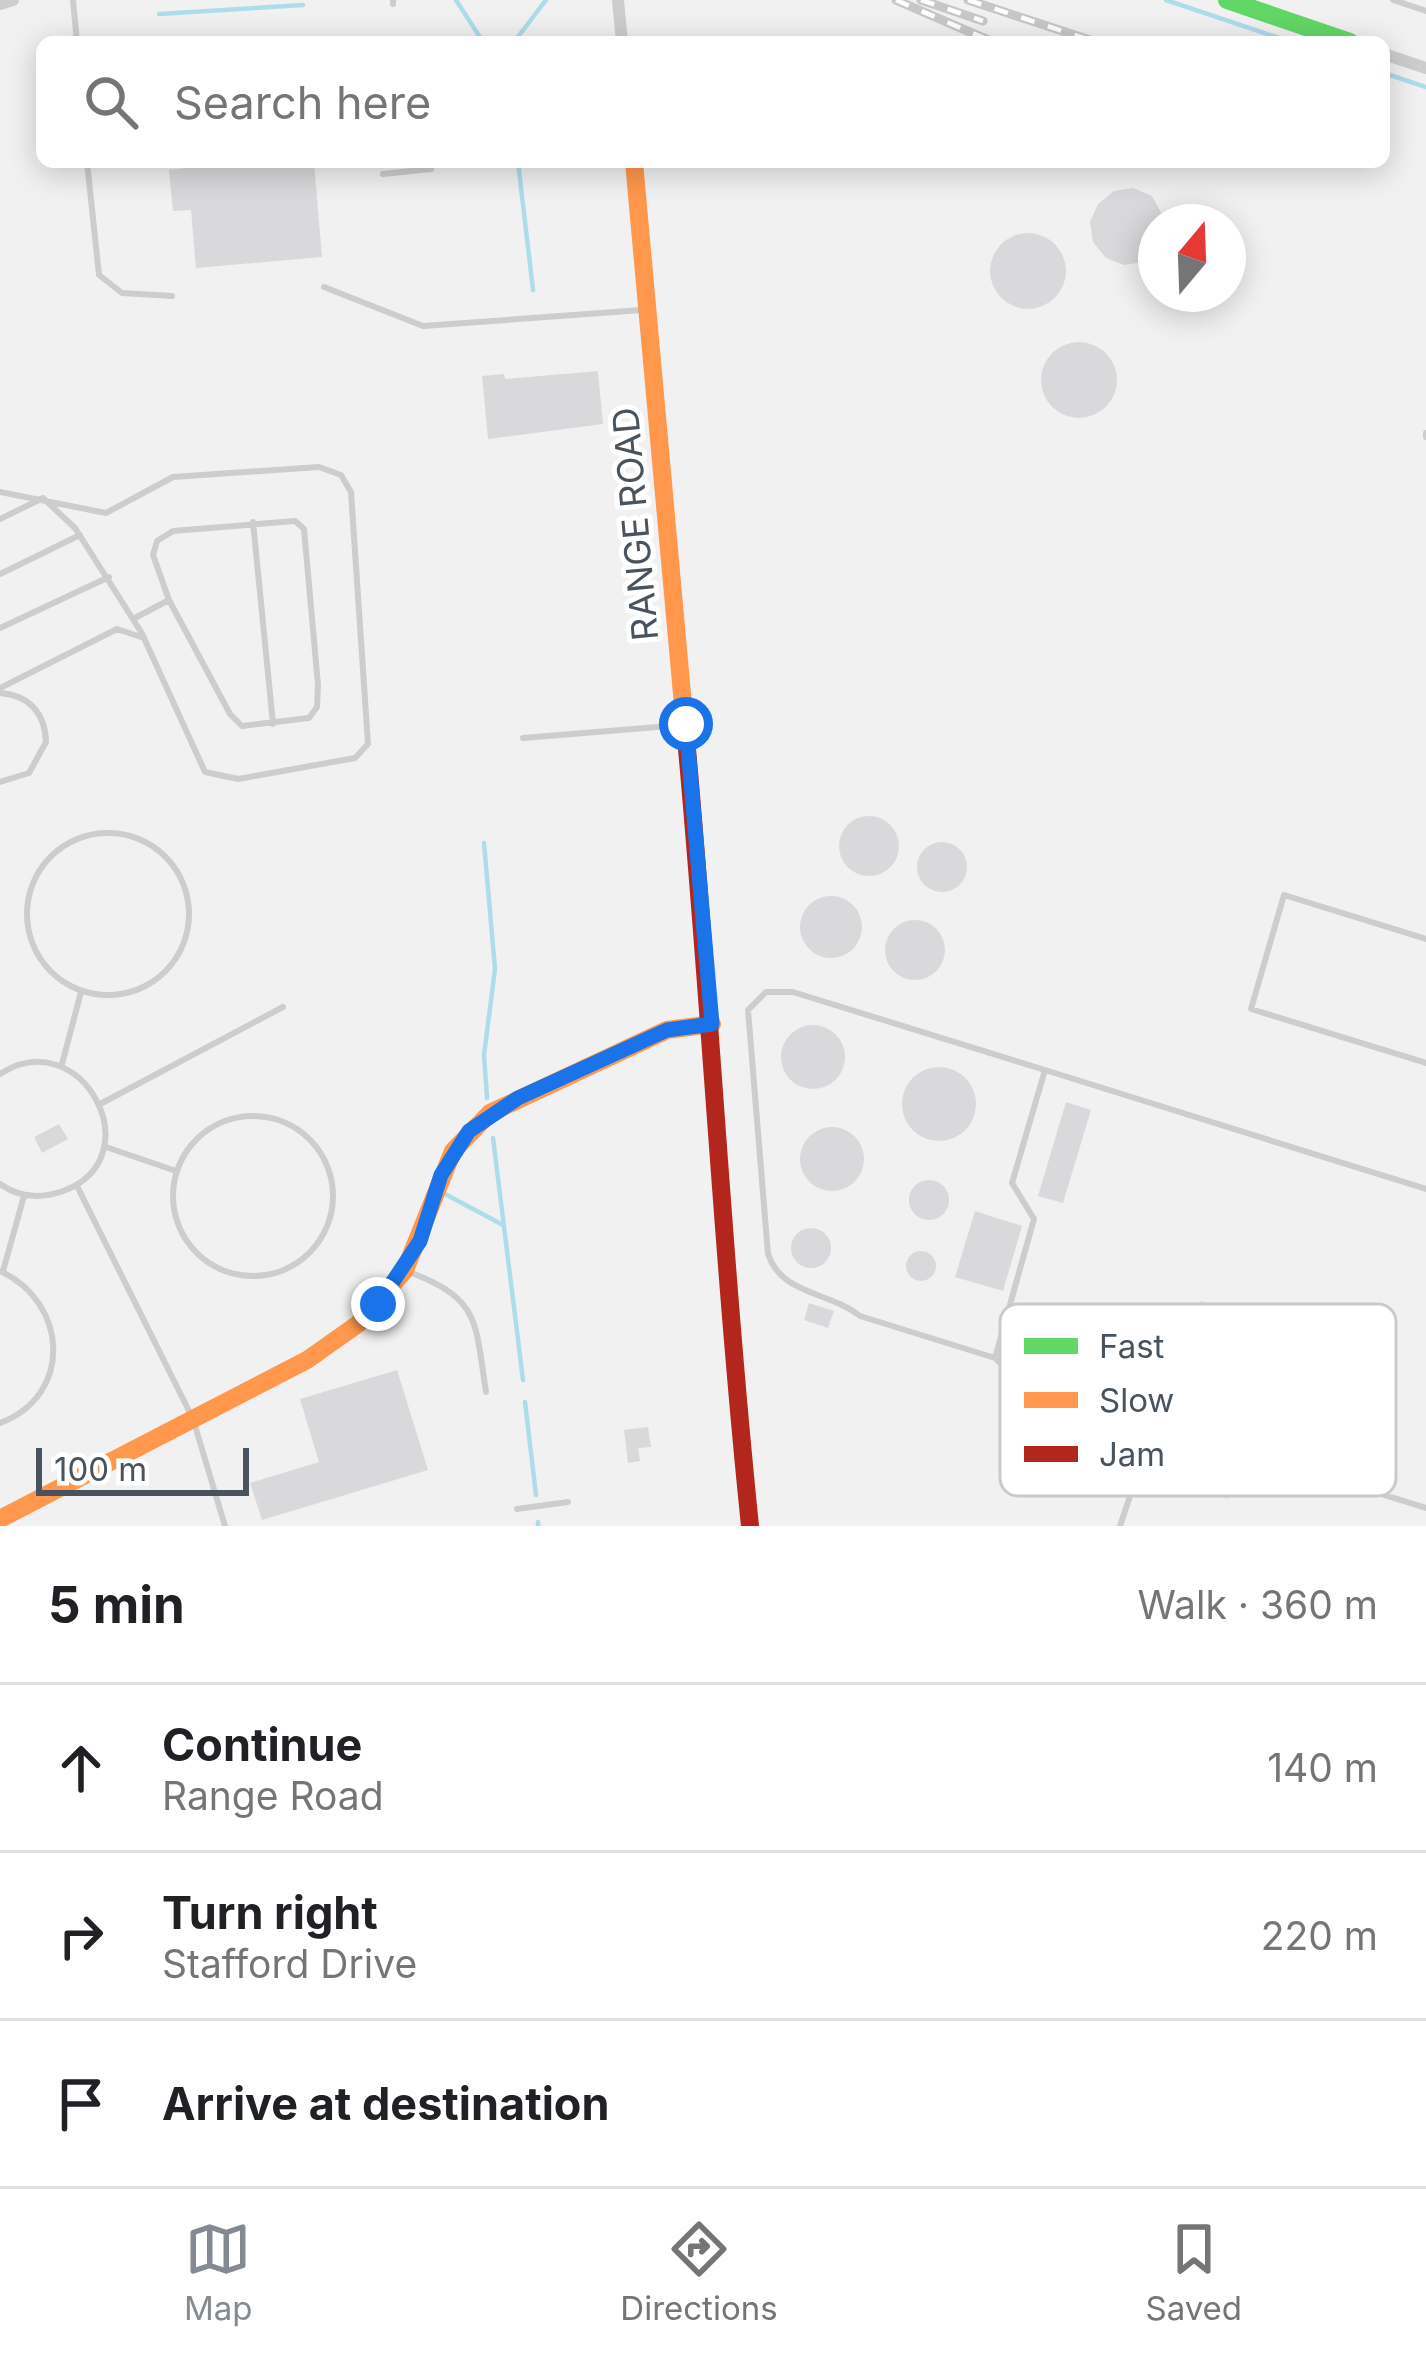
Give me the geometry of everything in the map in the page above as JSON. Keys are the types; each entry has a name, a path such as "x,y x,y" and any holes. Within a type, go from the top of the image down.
{"street":[{"path":"0,4 14,0"},
{"path":"618,0 621,36"},
{"path":"1227,0 1332,36"},
{"path":"1390,56 1426,68"},
{"name":"RANGE ROAD","path":"635,168 712,1024 722,1255 750,1526"},
{"path":"0,1519 331,1345 358,1324 405,1270 453,1151 490,1113 667,1030 712,1024"}],"lane":[{"path":"73,0 76,36"},
{"path":"1393,0 1426,11"},
{"path":"88,168 99,275 122,293 172,296"},
{"path":"383,174 431,169"},
{"path":"324,287 423,326 648,310"},
{"path":"0,492 44,498 106,513 173,477 319,467 341,475 351,492 368,744 355,758 238,779 205,772 144,638 109,577 80,535 44,498"},
{"path":"0,520 44,498"},
{"path":"281,519 304,529 317,707 309,718 242,726 230,714 169,600 153,555 158,541 173,531 253,522 281,519"},
{"path":"253,522 273,724"},
{"path":"0,574 80,535"},
{"path":"0,628 109,577"},
{"path":"133,619 169,600"},
{"path":"0,690 117,629 144,638"},
{"path":"0,690 30,703 46,734 36,766 22,777 0,782"},
{"path":"523,738 686,724"},
{"path":"92,834 143,840 178,872 190,908 187,940 166,973 133,993 81,992 42,964 27,928 28,893 42,865 64,845 92,834"},
{"path":"1426,939 1284,895 1251,1009 1426,1063"},
{"path":"62,1065 81,992"},
{"path":"1000,1363 860,1316 843,1302 789,1285 774,1272 768,1253 748,1010 766,992 793,992 1426,1190"},
{"path":"102,1103 283,1007"},
{"path":"0,1075 38,1061 62,1065 89,1083 102,1103 105,1147 94,1170 76,1186 48,1196 25,1196 0,1184"},
{"path":"1010,1304 1034,1220 1012,1184 1045,1070"},
{"path":"266,1116 297,1128 328,1165 334,1193 328,1226 313,1250 295,1265 267,1276 241,1276 215,1267 192,1249 176,1221 176,1171 188,1147 210,1127 238,1117 266,1116"},
{"path":"105,1147 176,1171"},
{"path":"76,1186 193,1419 225,1526"},
{"path":"0,1424 19,1416 46,1386 56,1349 49,1314 29,1287 2,1271 25,1196"},
{"path":"405,1270 465,1300 473,1315 486,1392"},
{"path":"995,1358 1000,1340"},
{"path":"1120,1526 1130,1496"},
{"path":"1387,1496 1426,1508"},
{"path":"517,1509 568,1502"}],"building":[{"path":"315,168 322,257 196,268 191,210 173,211 169,170"},
{"path":"1133,188 1152,196 1156,204 1138,204 1138,263 1124,265 1106,258 1093,242 1090,222 1098,204 1114,191"},
{"path":"1028,233 1055,244 1066,271 1055,298 1028,309 1001,298 990,271 1001,244"},
{"path":"1079,342 1106,353 1117,380 1106,407 1079,418 1052,407 1041,380 1052,353"},
{"path":"598,371 603,424 488,439 482,376 504,374 505,379"},
{"path":"869,816 890,825 899,846 890,867 869,876 848,867 839,846 848,825"},
{"path":"942,842 960,849 967,867 960,885 942,892 924,885 917,867 924,849"},
{"path":"831,896 853,905 862,927 853,949 831,958 809,949 800,927 809,905"},
{"path":"915,920 936,929 945,950 936,971 915,980 894,971 885,950 894,929"},
{"path":"813,1025 835,1035 845,1057 835,1079 813,1089 791,1079 781,1057 791,1035"},
{"path":"939,1067 965,1078 976,1104 965,1130 939,1141 913,1130 902,1104 913,1078"},
{"path":"1066,1102 1091,1110 1063,1203 1038,1196"},
{"path":"59,1124 68,1139 42,1153 34,1137"},
{"path":"832,1127 854,1137 864,1159 854,1181 832,1191 810,1181 800,1159 810,1137"},
{"path":"929,1180 943,1186 949,1200 943,1214 929,1220 915,1214 909,1200 915,1186"},
{"path":"975,1211 1022,1226 1003,1291 955,1277"},
{"path":"811,1228 825,1234 831,1248 825,1262 811,1268 797,1262 791,1248 797,1234"},
{"path":"921,1251 932,1255 936,1266 932,1277 921,1281 910,1277 906,1266 910,1255"},
{"path":"809,1303 834,1311 828,1328 804,1320"},
{"path":"397,1370 428,1470 262,1520 250,1483 319,1462 300,1399"},
{"path":"648,1427 651,1447 638,1448 640,1461 628,1463 624,1430"}],"waterway":[{"path":"456,0 479,36"},
{"path":"519,36 546,0"},
{"path":"1166,0 1273,36"},
{"path":"159,14 303,5"},
{"path":"1390,75 1426,87"},
{"path":"519,168 533,290"},
{"path":"484,843 495,969 484,1055 487,1098"},
{"path":"493,1138 523,1380"},
{"path":"445,1194 503,1225"},
{"path":"525,1402 536,1495"}],"railway":[{"path":"896,0 979,36"},
{"path":"921,0 983,21"},
{"path":"968,0 1078,36"}],"traffic: fast":[{"path":"1227,0 1332,36"}],"traffic: slow":[{"path":"635,168 686,738"},
{"path":"0,1519 307,1360 358,1324 405,1270 453,1151 490,1113 667,1030 712,1024"}],"traffic: jam":[{"path":"686,738 750,1526"}],"route":[{"path":"378,1304 405,1270 420,1241 453,1151 490,1113 667,1030 712,1024 686,724"}]}
